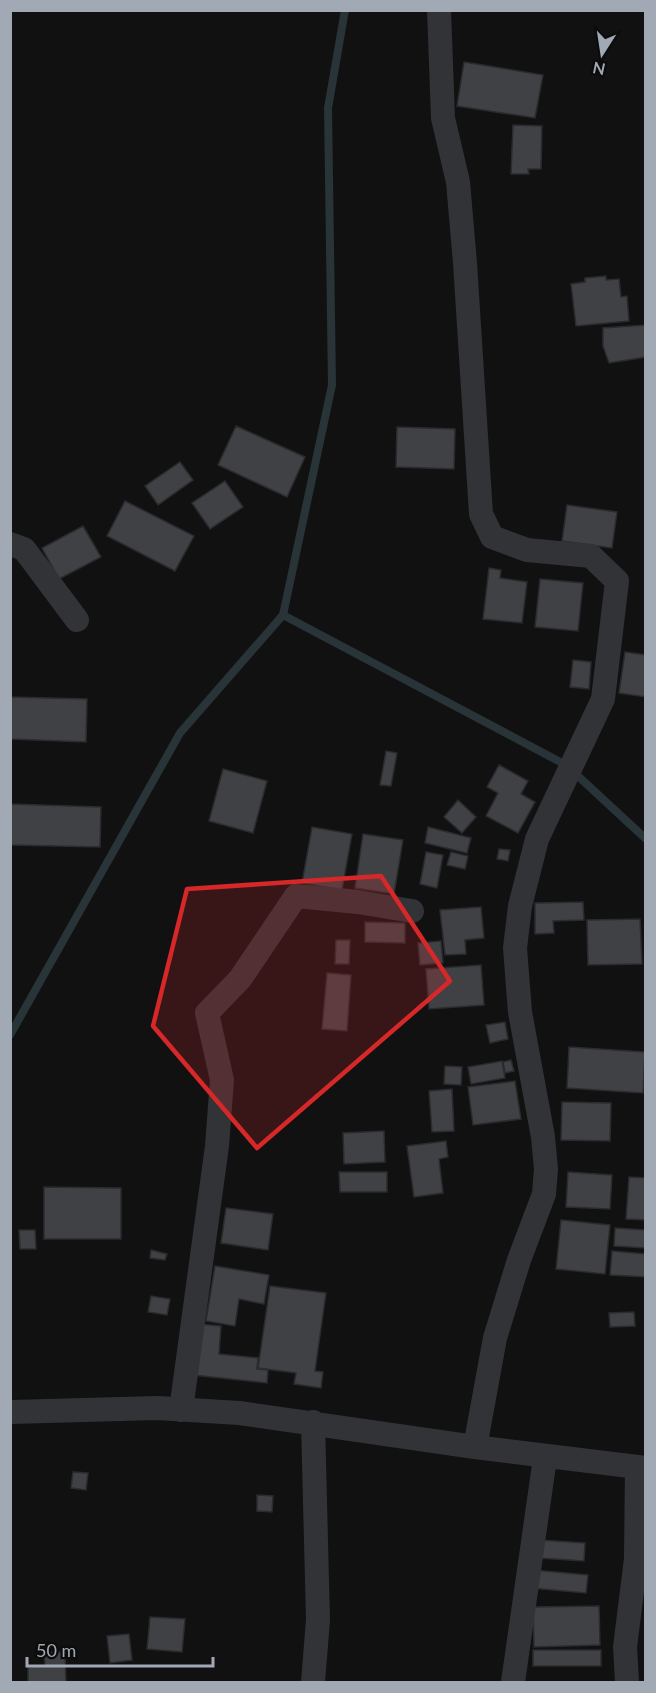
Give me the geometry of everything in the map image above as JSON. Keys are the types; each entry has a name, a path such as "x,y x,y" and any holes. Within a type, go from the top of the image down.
{"street":[{"path":"439,10 443,118 458,182 481,514 492,537 527,550 591,555 617,581 603,699 537,839 520,906 515,948 520,1012 543,1137 546,1169 543,1194 519,1260 495,1338 475,1447"},
{"path":"10,544 24,549 77,620"},
{"path":"181,1410 217,1146 222,1080 207,1013 240,979 296,896 358,902 412,911"},
{"path":"10,1412 158,1408 239,1413 475,1447 641,1467 636,1559 625,1647 627,1683"},
{"path":"312,1683 318,1620 313,1422"},
{"path":"513,1683 544,1465 548,1456"}],"highlighted area":[{"path":"381,876 450,981 257,1148 153,1026 187,889"}],"building":[{"path":"464,62 543,75 535,118 457,106"},
{"path":"513,125 542,126 541,169 528,169 529,174 511,174"},
{"path":"606,276 606,280 619,279 621,297 627,296 629,321 576,326 571,284 585,282 585,278"},
{"path":"646,325 646,357 609,363 603,346 603,328"},
{"path":"236,426 305,457 287,497 218,465"},
{"path":"397,427 455,429 454,469 396,467"},
{"path":"180,462 193,480 158,505 145,486"},
{"path":"225,481 243,507 210,529 192,503"},
{"path":"125,501 194,536 175,571 107,536"},
{"path":"567,505 617,512 612,548 562,541"},
{"path":"83,526 101,557 59,579 42,548"},
{"path":"489,568 501,570 500,578 527,582 522,623 483,619"},
{"path":"540,579 583,583 578,631 535,627"},
{"path":"625,652 646,655 646,697 619,693"},
{"path":"573,660 591,662 589,689 570,687"},
{"path":"10,697 87,699 86,742 10,739"},
{"path":"386,751 397,753 391,786 380,785"},
{"path":"499,765 528,781 521,794 535,802 518,833 486,816 498,793 487,787"},
{"path":"223,769 267,781 253,833 209,821"},
{"path":"458,800 476,817 462,833 444,817"},
{"path":"10,804 101,807 100,847 10,845"},
{"path":"312,827 352,834 342,890 302,883"},
{"path":"428,827 471,838 467,853 425,843"},
{"path":"363,834 403,840 394,894 355,888"},
{"path":"499,849 510,850 508,861 497,859"},
{"path":"426,852 443,855 437,888 420,884"},
{"path":"451,852 468,856 465,869 447,865"},
{"path":"583,902 584,920 553,921 554,933 535,934 535,903"},
{"path":"481,907 484,938 465,940 466,954 445,955 440,910"},
{"path":"640,919 642,964 588,965 587,920"},
{"path":"365,922 405,923 405,943 365,942"},
{"path":"336,940 350,940 349,964 335,964"},
{"path":"441,941 443,963 420,965 418,943"},
{"path":"481,965 484,1005 429,1009 426,969"},
{"path":"327,973 351,975 347,1031 322,1029"},
{"path":"505,1022 508,1039 490,1043 486,1025"},
{"path":"569,1047 645,1052 643,1093 567,1088"},
{"path":"511,1060 514,1071 505,1073 503,1062"},
{"path":"502,1061 505,1078 471,1084 468,1067"},
{"path":"445,1066 462,1067 461,1085 444,1084"},
{"path":"515,1081 521,1119 473,1125 468,1087"},
{"path":"452,1089 454,1131 432,1132 429,1091"},
{"path":"562,1102 611,1103 610,1141 561,1140"},
{"path":"384,1131 385,1162 344,1164 343,1133"},
{"path":"446,1141 448,1157 439,1159 443,1193 414,1197 407,1146"},
{"path":"339,1172 387,1172 387,1192 340,1192"},
{"path":"568,1172 612,1175 610,1209 566,1207"},
{"path":"629,1177 646,1178 646,1220 626,1219"},
{"path":"44,1187 121,1188 121,1239 44,1239"},
{"path":"226,1208 273,1214 268,1250 221,1243"},
{"path":"561,1220 610,1225 605,1274 556,1269"},
{"path":"615,1228 646,1230 646,1248 614,1246"},
{"path":"19,1230 35,1230 36,1249 20,1249"},
{"path":"151,1250 167,1254 165,1260 150,1258"},
{"path":"612,1251 646,1254 646,1277 610,1275"},
{"path":"215,1266 269,1275 264,1304 239,1299 235,1326 206,1321"},
{"path":"270,1286 326,1293 315,1371 323,1372 321,1388 294,1384 296,1373 258,1368"},
{"path":"151,1296 170,1299 167,1315 148,1312"},
{"path":"634,1312 635,1326 610,1327 609,1313"},
{"path":"198,1324 221,1326 219,1354 258,1358 257,1369 268,1370 267,1383 193,1375"},
{"path":"73,1472 88,1473 86,1490 71,1488"},
{"path":"257,1495 273,1496 272,1512 257,1511"},
{"path":"540,1540 585,1543 584,1561 539,1558"},
{"path":"533,1570 588,1575 586,1593 531,1588"},
{"path":"599,1606 600,1645 534,1647 533,1607"},
{"path":"150,1617 185,1619 182,1652 147,1649"},
{"path":"129,1634 132,1660 110,1663 107,1636"},
{"path":"533,1650 601,1650 601,1666 533,1666"},
{"path":"44,1652 65,1652 66,1682 28,1682 28,1667 45,1666"}],"waterway":[{"path":"10,1035 180,733 283,615 332,385 328,108 345,10"},
{"path":"283,615 566,765 646,839"}]}
